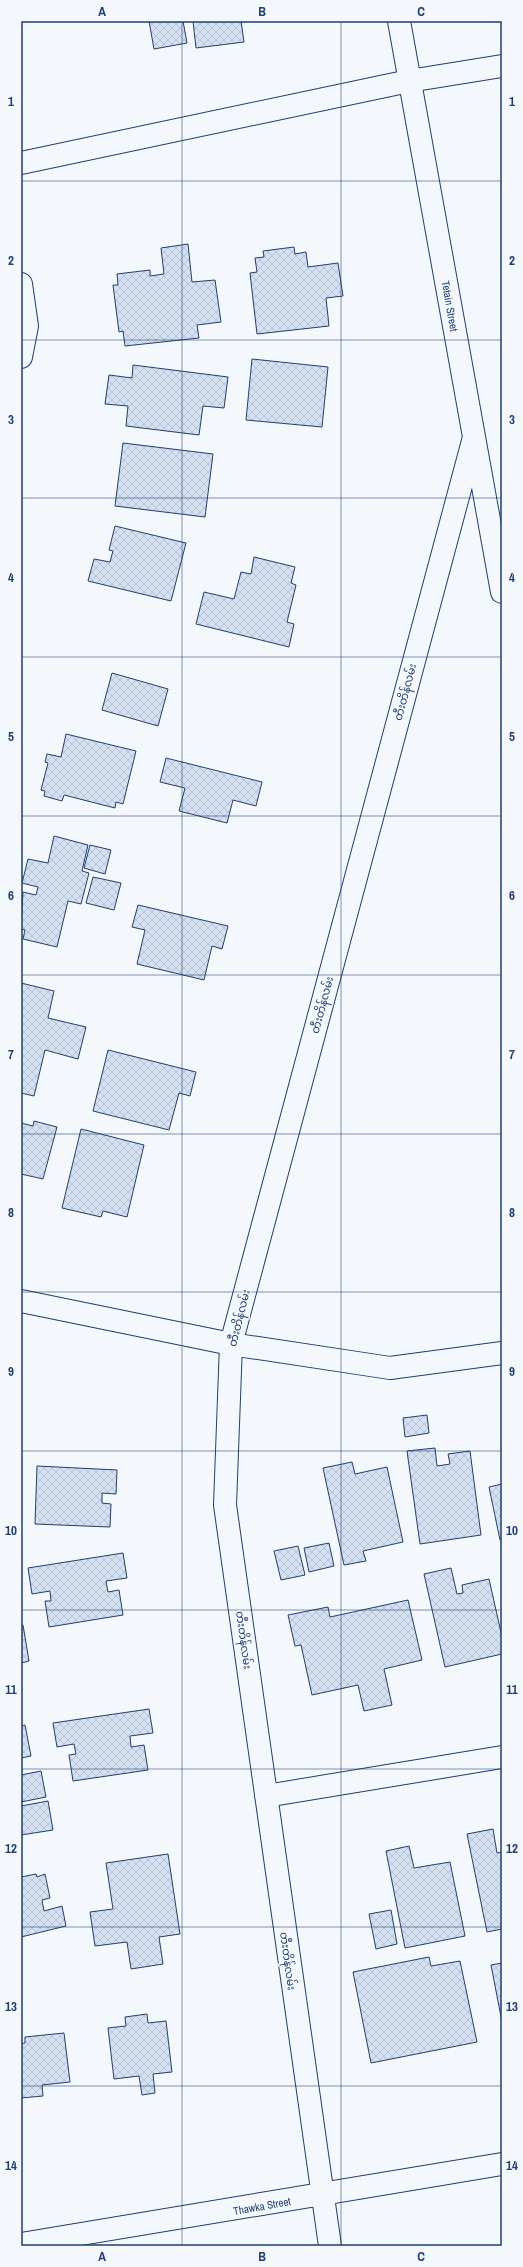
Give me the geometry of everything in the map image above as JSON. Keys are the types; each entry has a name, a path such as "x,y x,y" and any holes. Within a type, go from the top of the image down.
{"street":[{"name":"Tetain Street","path":"399,21 502,592"},
{"path":"21,163 409,81 502,66"},
{"path":"21,284 27,326 21,357"},
{"name":"တီးတိန်လမ်း","path":"330,2246 321,2196 225,1505 231,1344 474,437"},
{"path":"21,1301 231,1344 390,1368 502,1354"},
{"path":"266,1796 502,1757"},
{"name":"Thawka Street","path":"21,2244 321,2196 502,2164"}],"building":[{"path":"149,21 183,21 187,43 154,49"},
{"path":"193,21 241,21 244,42 196,48"},
{"path":"188,244 192,282 215,280 221,322 197,325 199,338 125,346 123,331 119,332 113,285 118,285 117,274 150,270 150,276 164,274 161,248"},
{"path":"294,247 295,254 306,252 308,267 338,263 343,296 326,298 329,326 257,334 250,273 257,272 255,258 264,257 263,251"},
{"path":"252,359 328,367 322,427 246,420"},
{"path":"133,365 228,377 224,408 203,406 199,435 126,426 128,406 105,404 109,375 132,378"},
{"path":"123,443 213,454 205,517 115,506"},
{"path":"115,526 186,543 171,601 88,581 94,559 110,562 113,551 109,550"},
{"path":"254,557 295,567 291,583 296,585 287,622 294,624 289,647 196,624 204,592 234,599 241,572 251,574"},
{"path":"112,673 168,689 158,726 102,710"},
{"path":"66,734 136,751 123,804 116,802 115,808 64,795 62,801 44,796 45,791 41,790 48,763 45,762 47,754 61,757"},
{"path":"166,758 262,782 256,806 233,800 227,823 179,811 185,788 160,782"},
{"path":"54,836 88,845 82,871 89,873 81,904 68,901 57,947 23,939 25,930 21,929 23,892 36,895 38,887 22,883 28,859 48,863"},
{"path":"90,845 111,850 105,874 84,868"},
{"path":"93,877 121,883 114,910 86,903"},
{"path":"138,905 228,926 222,949 212,946 204,980 137,964 145,930 132,927"},
{"path":"21,983 54,991 48,1018 86,1027 78,1059 45,1050 34,1096 21,1093"},
{"path":"108,1050 196,1072 190,1096 179,1093 169,1130 93,1111"},
{"path":"34,1121 57,1127 43,1179 21,1174 21,1123 33,1126"},
{"path":"81,1129 144,1145 127,1217 103,1211 101,1217 62,1208"},
{"path":"427,1415 429,1433 405,1437 403,1418"},
{"path":"435,1448 437,1466 450,1464 448,1454 470,1451 481,1535 420,1544 407,1451"},
{"path":"352,1462 355,1474 387,1467 403,1542 363,1551 366,1561 344,1565 323,1468"},
{"path":"37,1466 117,1470 116,1494 102,1493 102,1503 111,1504 110,1527 35,1524"},
{"path":"502,1484 502,1540 500,1540 489,1487"},
{"path":"329,1543 334,1566 309,1572 304,1548"},
{"path":"298,1546 305,1575 281,1580 274,1551"},
{"path":"123,1553 127,1578 106,1581 108,1592 119,1590 123,1615 49,1627 45,1601 51,1601 50,1591 32,1594 28,1568"},
{"path":"451,1568 457,1594 463,1593 462,1585 489,1579 502,1637 502,1654 445,1667 424,1574"},
{"path":"408,1600 422,1660 384,1669 392,1705 364,1711 358,1685 312,1695 301,1645 295,1646 288,1615 328,1607 330,1617"},
{"path":"21,1625 23,1625 29,1661 21,1663"},
{"path":"149,1709 153,1733 130,1736 131,1747 144,1745 148,1770 73,1781 69,1755 76,1754 74,1744 57,1747 53,1723"},
{"path":"25,1725 31,1756 21,1758 21,1726"},
{"path":"41,1771 46,1797 21,1802 21,1775"},
{"path":"48,1801 53,1830 21,1835 21,1806"},
{"path":"493,1829 497,1853 502,1852 502,1929 487,1932 467,1834"},
{"path":"409,1846 414,1868 450,1862 465,1936 405,1948 386,1851"},
{"path":"168,1854 180,1934 159,1937 163,1964 131,1969 127,1942 95,1946 90,1912 113,1909 106,1863"},
{"path":"36,1874 37,1877 45,1874 50,1898 42,1900 44,1911 62,1906 66,1926 21,1937 21,1877"},
{"path":"391,1910 397,1944 376,1949 369,1914"},
{"path":"429,1957 431,1966 460,1961 477,2042 371,2063 353,1972"},
{"path":"502,1963 502,2022 491,1965"},
{"path":"147,2014 148,2023 166,2021 172,2072 153,2074 155,2093 142,2095 139,2076 114,2079 108,2028 126,2026 125,2017"},
{"path":"64,2033 70,2082 42,2085 43,2096 21,2098 21,2044 25,2043 25,2037"}]}
